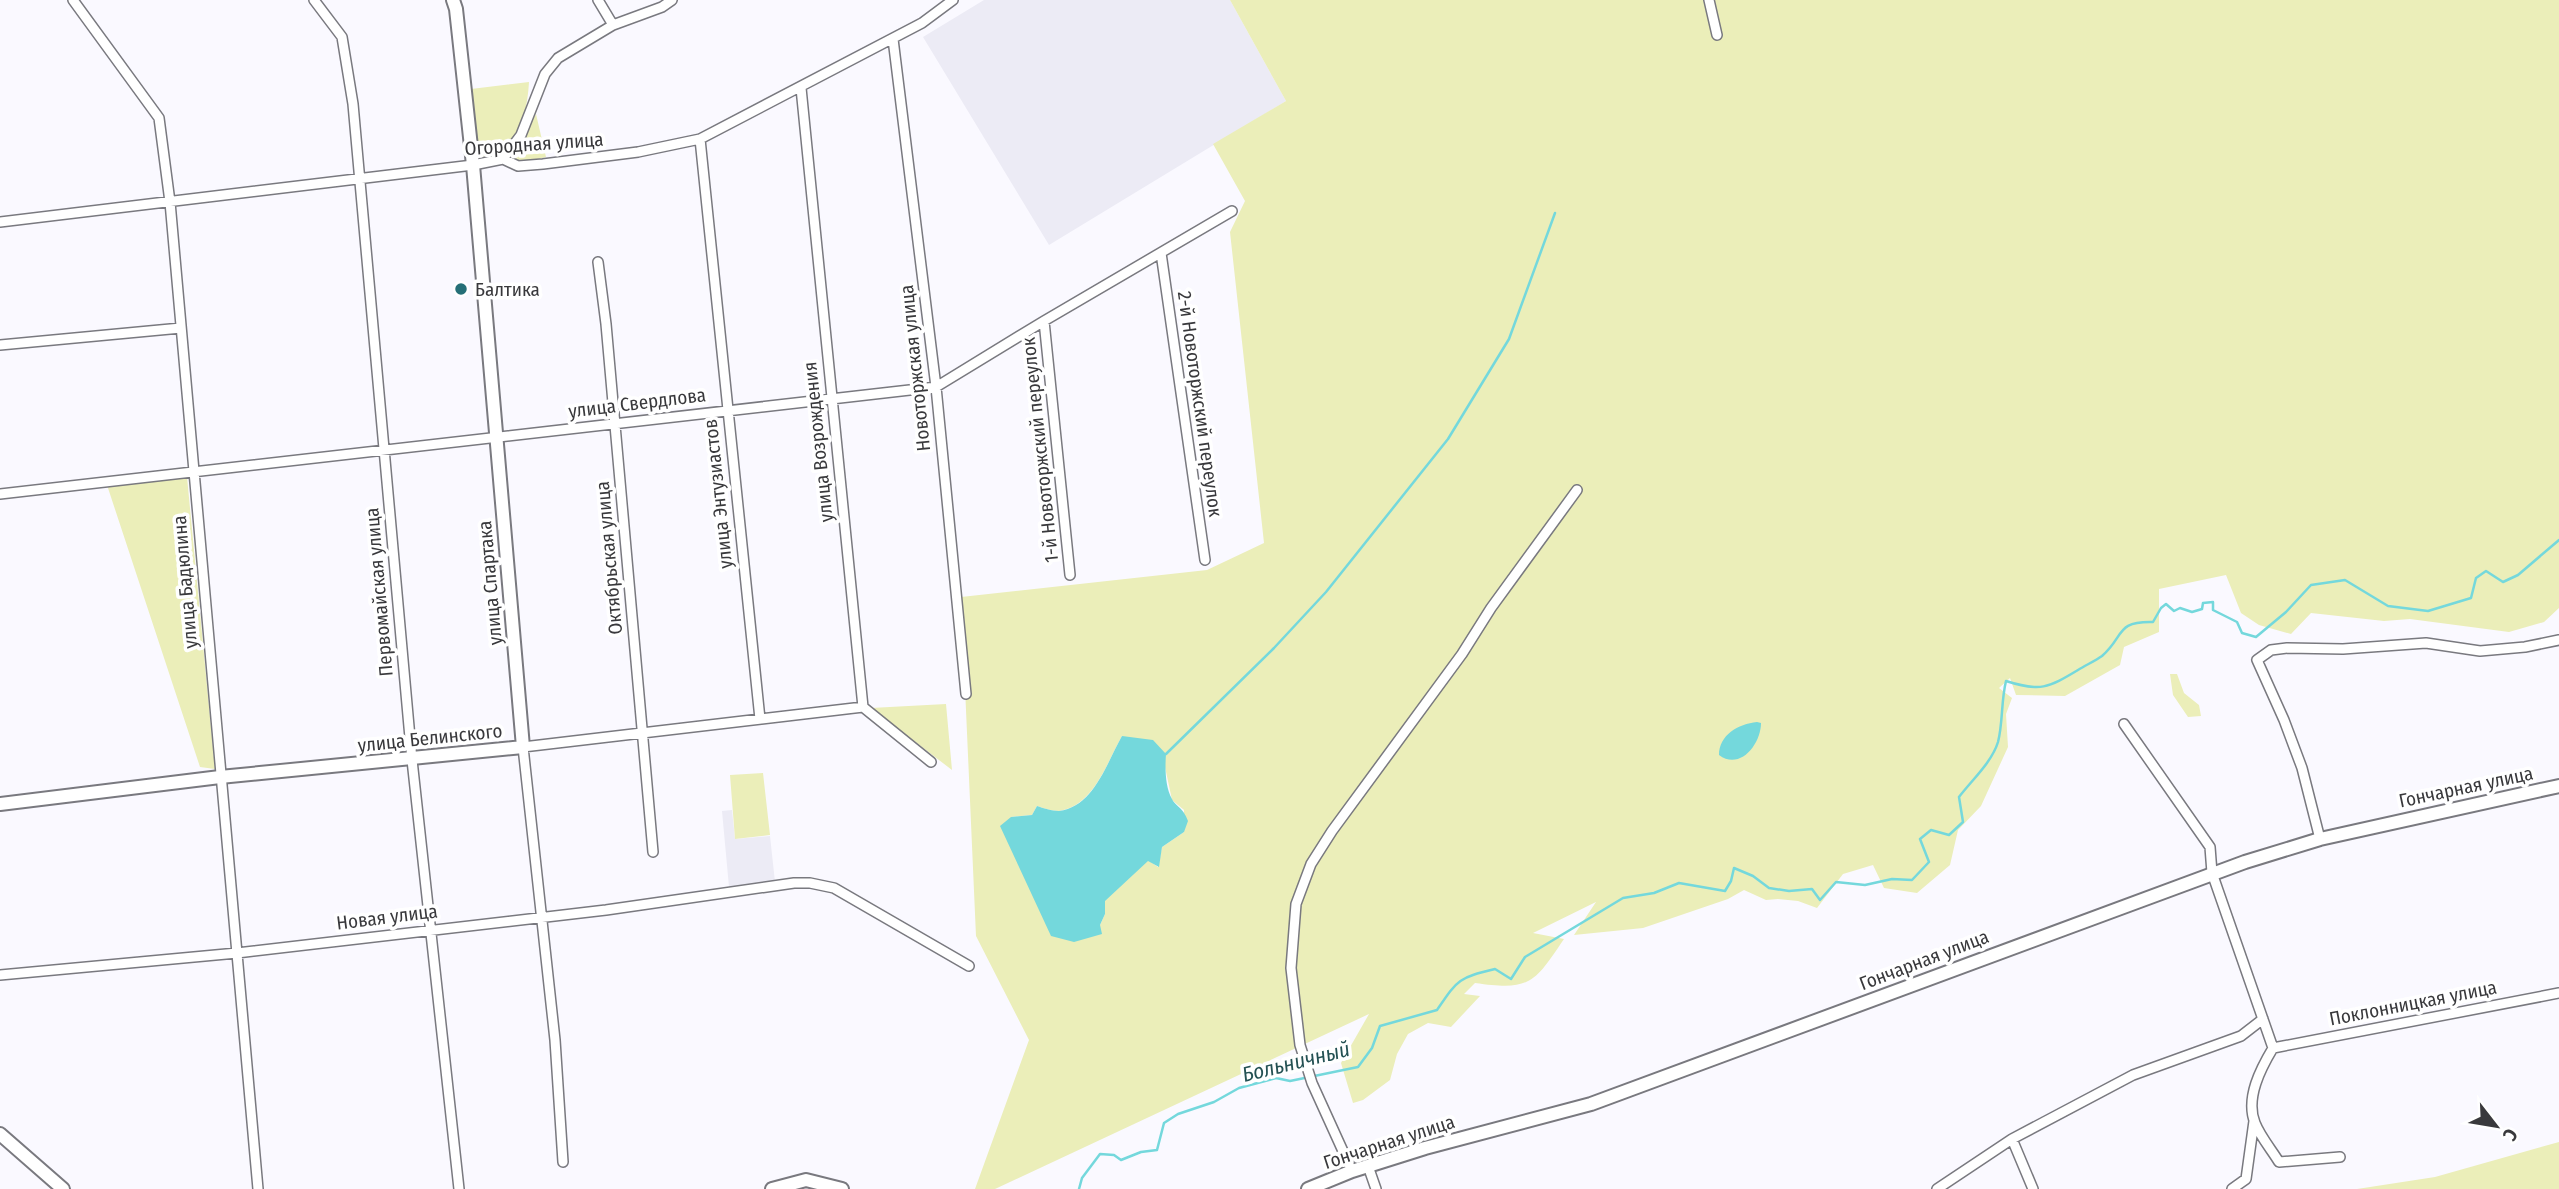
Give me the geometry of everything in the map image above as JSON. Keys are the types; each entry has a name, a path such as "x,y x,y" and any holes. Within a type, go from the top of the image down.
{"street":[{"name":"улица Бадюлина","path":"73,0 159,118 170,202 258,1189"},
{"name":"Первомайская улица","path":"314,0 342,37 353,104 411,760 459,1189"},
{"name":"улица Спартака","path":"453,0 473,165 523,747 555,1040 563,1162"},
{"path":"598,0 613,25"},
{"path":"503,159 521,135 545,74 558,58 613,25 662,7 672,0"},
{"name":"Огородная улица","path":"0,222 473,165 503,159 518,166 543,164 638,152 699,139 893,39 922,23 953,0"},
{"path":"1709,0 1717,35"},
{"name":"Новоторжская улица","path":"893,39 936,387 965,694"},
{"name":"улица Возрождения","path":"801,88 863,707"},
{"name":"улица Энтузиастов","path":"699,139 760,719"},
{"name":"улица Свердлова","path":"0,494 936,387 1232,211"},
{"name":"2-й Новоторжский переулок","path":"1161,253 1205,560"},
{"name":"Октябрьская улица","path":"598,262 606,324 653,852"},
{"name":"1-й Новоторжский переулок","path":"1044,321 1070,575"},
{"path":"0,345 181,328"},
{"path":"1352,1171 1310,1078 1300,1045 1291,968 1296,904 1311,864 1332,831 1462,654 1491,608 1577,490"},
{"path":"2320,839 2302,768 2257,660 2271,650 2287,648 2343,649 2426,643 2445,648 2480,651 2525,647 2559,640"},
{"path":"863,707 931,762"},
{"name":"улица Белинского","path":"0,804 220,777 411,760 863,707"},
{"path":"2124,724 2210,847 2212,873 2273,1048 2259,1072 2253,1095 2254,1121 2246,1179 2232,1189"},
{"name":"Гончарная улица","path":"1314,1188 1352,1171 1425,1148 1591,1104 2212,873 2320,839 2559,786"},
{"name":"Новая улица","path":"0,975 237,953 543,917 794,883 834,888 969,965"},
{"name":"Поклонницкая улица","path":"2273,1048 2559,993"},
{"path":"1937,1189 2012,1139 2133,1075 2241,1036 2263,1019"},
{"path":"2254,1121 2279,1162 2340,1157"},
{"path":"0,1134 63,1189"},
{"path":"2012,1139 2033,1189"},
{"path":"1368,1166 1377,1189"},
{"path":"772,1189 806,1180 842,1189"}],"shaded area":[{"path":"984,0 1230,0 1286,101 1049,245 923,37"},
{"path":"732,810 735,839 770,836 775,882 729,887 722,811"}],"green space":[{"path":"1230,0 2559,0 2559,608 2544,622 2509,632 2410,619 2384,621 2311,613 2291,634 2259,625 2241,613 2226,575 2159,589 2159,632 2124,647 2120,665 2065,696 2016,695 2010,678 1999,688 2012,698 2006,714 2008,747 1981,806 1958,830 1950,865 1917,893 1884,888 1873,865 1843,874 1817,908 1798,901 1766,900 1744,890 1728,899 1643,928 1574,935 1596,902 1533,933 1564,939 1545,966 1529,980 1508,986 1475,983 1464,994 1480,996 1451,1027 1428,1023 1408,1034 1397,1054 1390,1080 1363,1100 1353,1103 1341,1063 1369,1014 995,1189 975,1189 1029,1040 976,936 961,597 1207,570 1264,543 1230,232 1245,201 1213,144 1286,101","holes":["1122,736 1165,767 1172,800 1184,810 1184,832 1162,847 1158,867 1148,860 1104,901 1105,914 1100,925 1011,817 1032,815 1037,806 1059,811 1081,801 1105,770"]},
{"path":"529,82 523,119 512,139 494,153 481,157 475,154 471,89"},
{"path":"536,114 546,157 518,164 511,161 510,156"},
{"path":"187,477 215,769 200,767 107,485"},
{"path":"2170,674 2177,674 2184,693 2199,705 2201,716 2188,717 2173,695"},
{"path":"946,704 952,770 871,708"},
{"path":"763,773 770,835 735,839 730,775"},
{"path":"2559,1142 2559,1189 2357,1189 2435,1177"}],"water":[{"path":"1761,723 1760,731 1748,753 1734,760 1719,755 1726,736 1743,725"},
{"path":"1122,736 1153,740 1166,754 1168,789 1188,821 1184,832 1162,847 1159,867 1148,861 1105,901 1105,914 1100,925 1102,934 1074,942 1051,936 1000,826 1011,817 1032,815 1037,806 1059,811 1071,808 1081,801 1098,782"}],"waterway":[{"path":"1166,754 1274,648 1326,592 1448,439 1509,339 1555,213"},
{"name":"Больничный","path":"1079,1189 1082,1178 1100,1154 1114,1155 1121,1160 1141,1152 1157,1150 1164,1123 1178,1114 1214,1102 1239,1088 1276,1078 1290,1081 1358,1067 1372,1048 1380,1026 1437,1010 1460,981 1473,975 1495,969 1511,979 1525,957 1623,898 1654,893 1679,883 1725,891 1734,868 1753,876 1769,888 1789,891 1812,889 1820,900 1836,882 1865,885 1892,879 1912,880 1929,862 1920,839 1931,830 1949,835 1963,822 1959,797 1986,764 1998,742 2006,681 2036,687 2059,681 2102,656 2126,627 2141,622 2153,622 2166,604 2174,611 2180,608 2192,612 2202,609 2203,603 2213,602 2213,610 2237,622 2242,633 2256,637 2286,612 2311,585 2345,580 2388,606 2428,611 2471,598 2476,578 2486,571 2503,582 2518,575 2559,540"}],"place":[{"name":"Балтика","path":"461,289"}]}
